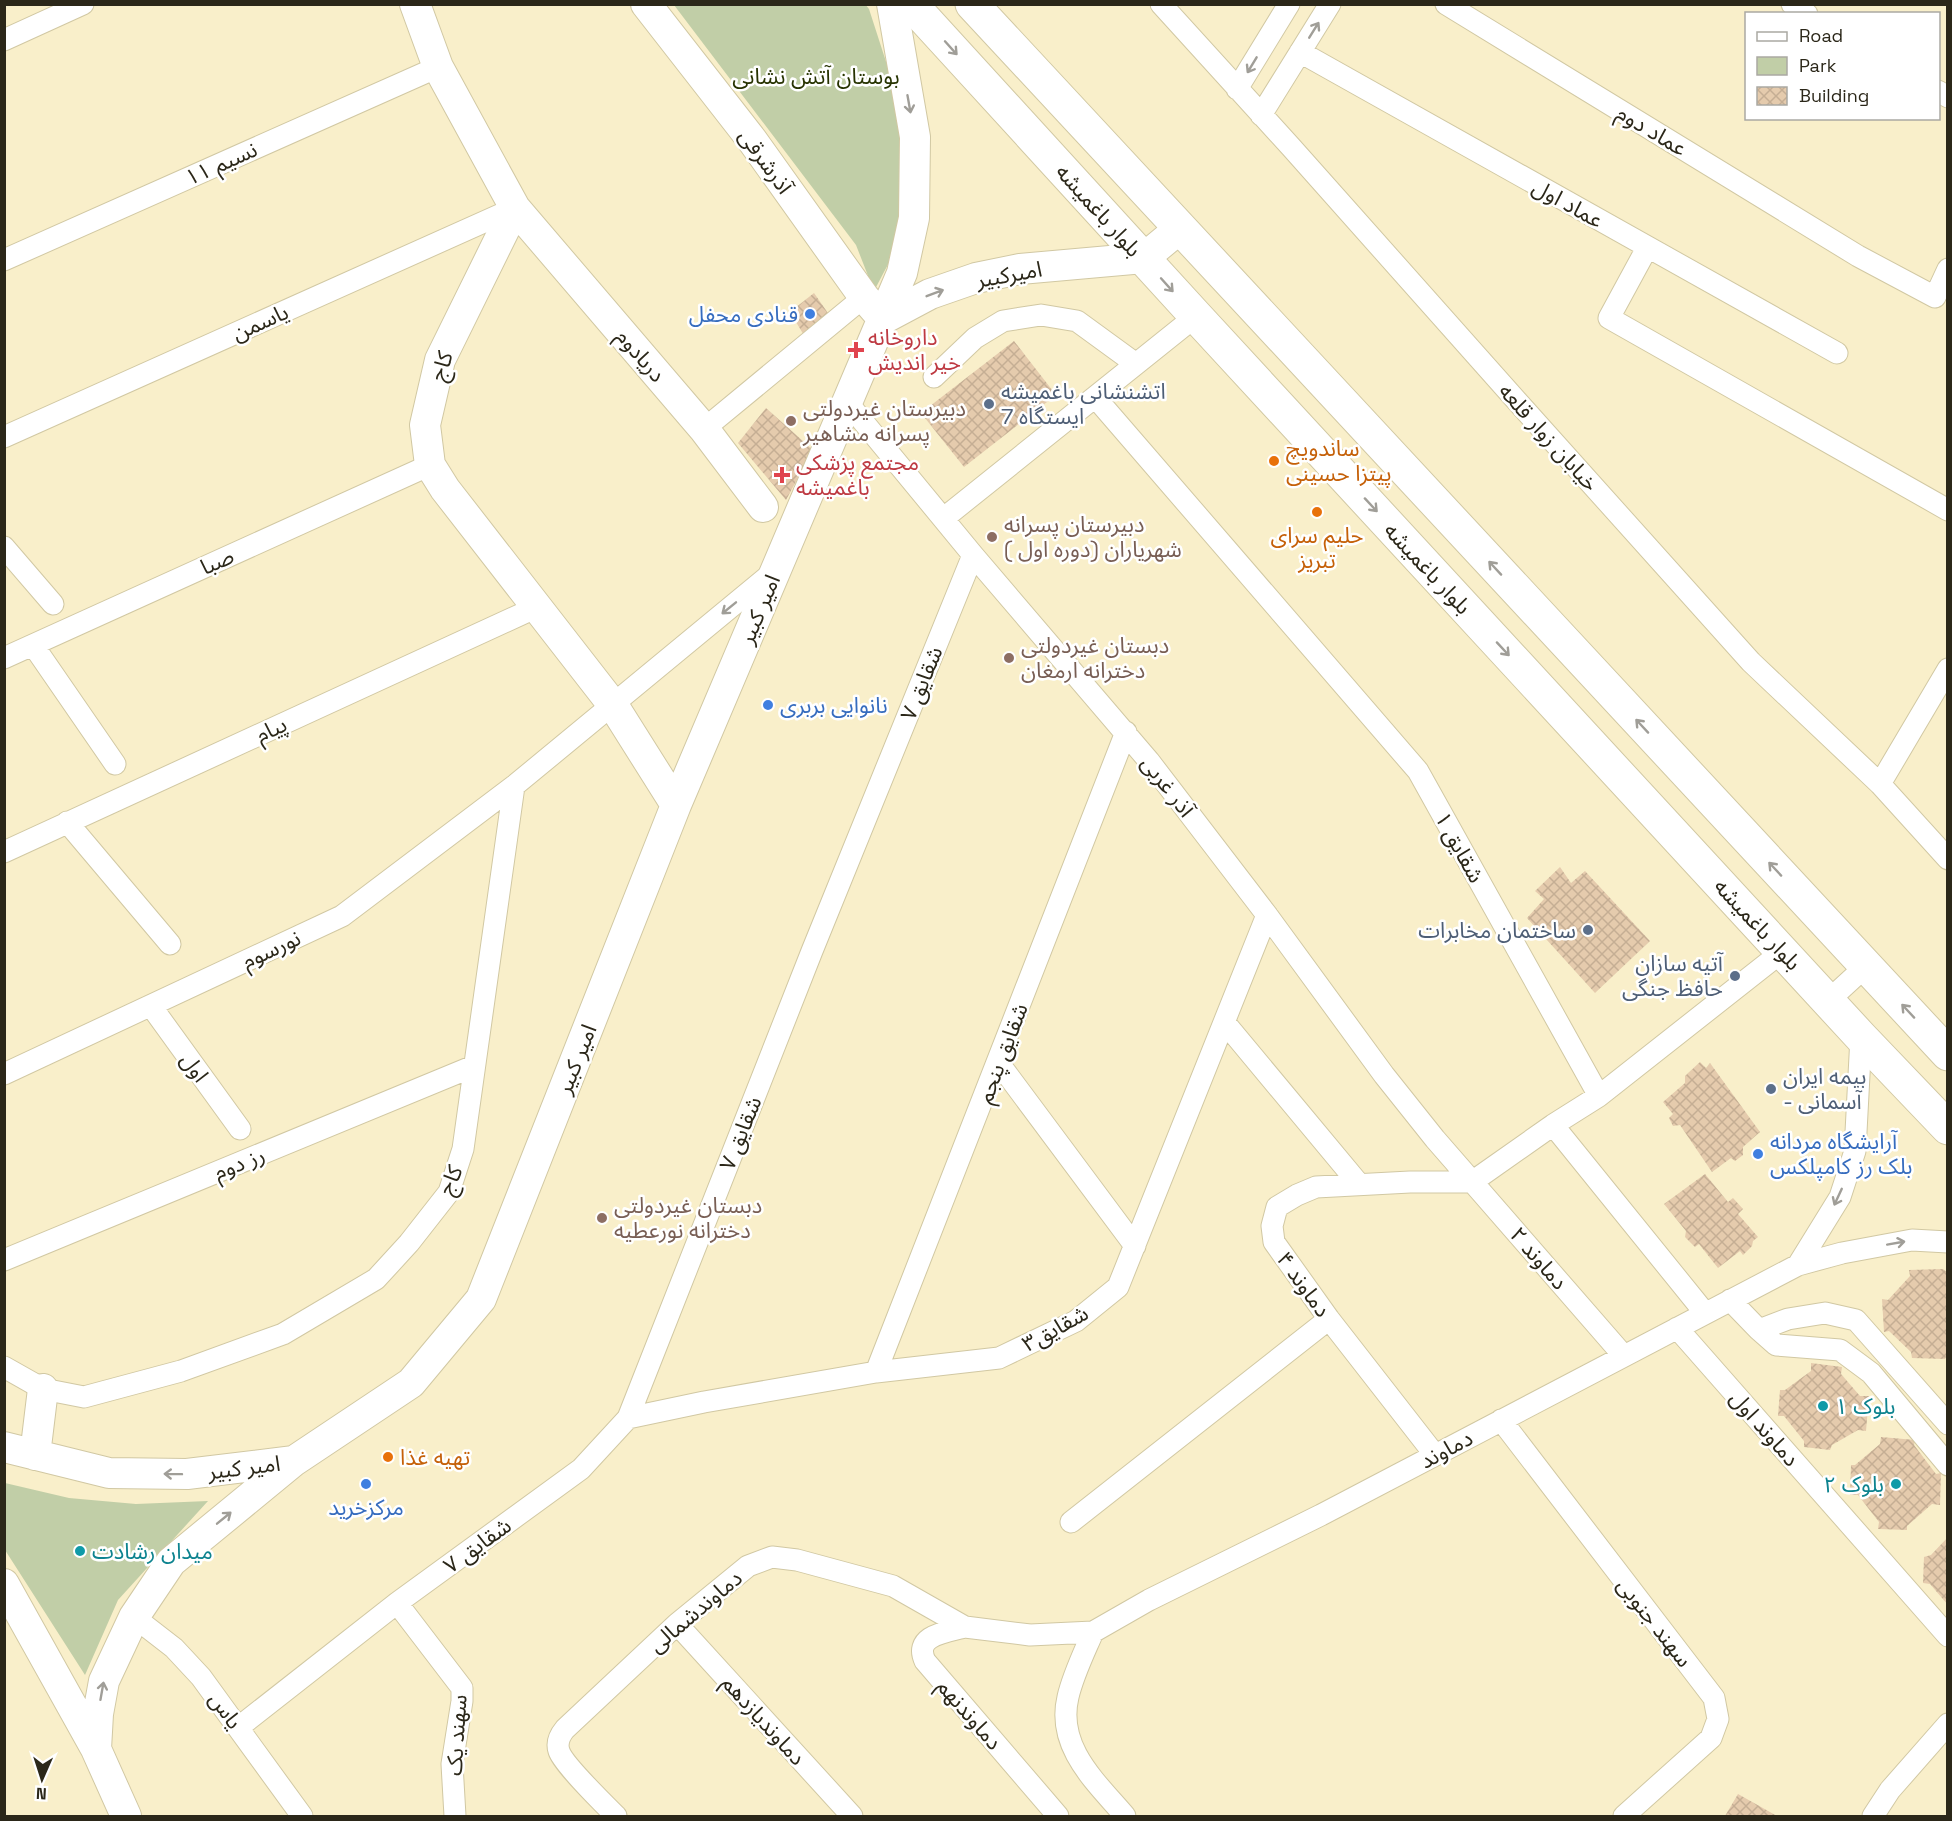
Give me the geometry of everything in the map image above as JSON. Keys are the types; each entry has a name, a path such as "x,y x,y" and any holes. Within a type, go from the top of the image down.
{"main road":[{"path":"415,4 438,66 515,208"},
{"name":"آذرشرقی","path":"646,4 752,140 874,308"},
{"name":"امیر کبیر","path":"4,1447 109,1473 187,1474 294,1461 411,1383 482,1299 676,805 847,402 874,308 902,273 914,218 915,137 892,4"},
{"name":"بلوار باغمیشه","path":"911,4 1196,316 1947,1128"},
{"name":"بلوار باغمیشه","path":"972,4 1947,1054"},
{"name":"دریادوم","path":"515,208 705,429 762,507"},
{"name":"کاج","path":"515,208 440,360 425,425 430,465 445,489 613,705 676,805"},
{"path":"1144,258 1179,229"},
{"name":"امیرکبیر","path":"874,308 930,294 976,278 1020,269 1144,258"},
{"path":"35,1455 43,1389"},
{"path":"96,1749 98,1714 104,1681 134,1617 171,1562 294,1461"},
{"path":"4,1584 96,1749 126,1816"}],"street":[{"path":"4,40 83,4"},
{"name":"خیابان زوار قلعه","path":"1161,4 1751,663 1880,783 1947,859"},
{"path":"1238,89 1289,4"},
{"path":"1261,115 1330,4"},
{"name":"عماد دوم","path":"1446,4 1858,256 1935,297 1947,269"},
{"name":"عماد اول","path":"1300,52 1837,353"},
{"name":"نسیم ۱۱","path":"4,260 438,66"},
{"name":"یاسمن","path":"4,436 515,208"},
{"path":"1647,248 1609,318 1947,510"},
{"path":"705,429 874,308"},
{"path":"934,377 975,338 1003,321 1041,315 1077,321 1136,364"},
{"path":"944,519 1196,316"},
{"name":"شقایق ۱","path":"1095,397 1418,771 1599,1096"},
{"name":"آذر غربی","path":"847,402 1126,732 1267,915 1383,1075 1472,1182"},
{"name":"صبا","path":"4,658 430,465"},
{"path":"4,547 52,604"},
{"name":"شقایق ۷","path":"239,1727 397,1603 581,1469 628,1418 807,962 974,555"},
{"path":"514,786 775,571"},
{"name":"پیام","path":"4,852 537,607"},
{"path":"33,645 115,764"},
{"path":"1880,783 1945,678"},
{"name":"شقایق پنجم","path":"876,1372 1126,732"},
{"name":"نورسوم","path":"4,1074 342,916 514,786"},
{"name":"کاج","path":"4,1367 43,1389 84,1397 181,1371 282,1334 376,1280 409,1243 449,1192 463,1149 514,786"},
{"path":"68,822 170,944"},
{"name":"شقایق۳","path":"628,1418 704,1402 876,1372 999,1358 1076,1321 1118,1287 1267,915"},
{"path":"1472,1182 1599,1096 1783,951"},
{"path":"1829,1000 1866,966"},
{"name":"اول","path":"151,1006 240,1129"},
{"path":"1224,1023 1359,1184"},
{"path":"1798,1264 1839,1197 1855,1151 1861,1037"},
{"path":"998,1062 1135,1246"},
{"name":"رز دوم","path":"4,1260 474,1066"},
{"path":"1553,1125 1706,1312"},
{"path":"1472,1182 1494,1164"},
{"name":"دماوند ۴","path":"1435,1455 1329,1319 1274,1242 1272,1226 1277,1207 1316,1187 1410,1182 1472,1182"},
{"name":"دماوند ۲","path":"1472,1182 1623,1355"},
{"name":"دماوند","path":"1093,1632 1149,1600 1321,1515 1798,1264 1842,1252 1912,1240 1947,1242"},
{"path":"1730,1300 1776,1345 1840,1350 1870,1373 1947,1465"},
{"path":"1759,1330 1788,1319 1825,1313 1856,1320 1947,1424"},
{"path":"1071,1522 1329,1319"},
{"name":"دماوند اول","path":"1677,1328 1947,1636"},
{"name":"سهند جنوبی","path":"1500,1420 1714,1698 1718,1719 1711,1738 1624,1816"},
{"name":"دماوندشمالی","path":"616,1816 560,1754 559,1736 677,1623 748,1566 772,1557 797,1560 893,1586 965,1627 1030,1635 1093,1632"},
{"name":"سهند یک","path":"397,1603 462,1688 452,1764 455,1816"},
{"name":"یاس","path":"134,1617 174,1648 194,1670 239,1727 302,1816"},
{"name":"دماوندیازدهم","path":"677,1623 852,1816"},
{"name":"دماوندنهم","path":"965,1627 931,1636 922,1647 924,1661 1058,1816"},
{"path":"1093,1632 1068,1696 1065,1719 1071,1746 1083,1767 1125,1816"},
{"path":"1873,1816 1890,1790 1947,1724"}],"green space":[{"name":"بوستان آتش نشانی","path":"865,4 869,9 899,102 903,204 894,253 874,291 856,245 674,5"},
{"path":"5,1483 69,1498 136,1504 208,1501 118,1600 85,1675 5,1550"}],"building":[{"name":"قنادی محفل","path":"814,293 830,316 805,337 790,312"},
{"name":"اتشنشانی باغمیشه ایستگاه 7","path":"1014,341 1056,395 964,467 921,413"},
{"name":"مجتمع پزشکی باغمیشه","path":"766,408 813,450 786,500 738,443"},
{"name":"ساختمان مخابرات","path":"1560,867 1571,883 1585,871 1650,941 1595,993 1527,918 1544,899 1535,891"},
{"path":"1700,1062 1706,1068 1710,1063 1760,1132 1743,1147 1743,1155 1735,1161 1731,1158 1712,1172 1680,1125 1673,1126 1669,1118 1673,1114 1663,1102 1685,1083 1685,1076"},
{"path":"1705,1174 1728,1202 1733,1198 1743,1209 1738,1214 1758,1237 1743,1255 1740,1251 1718,1268 1699,1244 1695,1247 1685,1237 1686,1231 1664,1204"},
{"path":"1943,1269 1948,1273 1948,1352 1945,1359 1912,1358 1911,1352 1889,1331 1884,1332 1882,1299 1888,1300 1910,1276 1909,1270"},
{"name":"بلوک ۱","path":"1811,1363 1842,1367 1841,1374 1860,1396 1869,1396 1866,1431 1858,1430 1832,1445 1830,1450 1804,1447 1804,1441 1784,1416 1778,1416 1780,1390 1785,1390 1811,1371"},
{"name":"بلوک ۲","path":"1881,1437 1915,1440 1914,1445 1936,1474 1941,1473 1940,1505 1932,1504 1907,1526 1907,1530 1878,1529 1879,1522 1858,1495 1850,1495 1851,1465 1855,1465 1880,1444"},
{"path":"1948,1537 1948,1605 1930,1584 1923,1583 1924,1557 1931,1555"},
{"path":"1738,1794 1777,1816 1725,1816"}],"place":[{"name":"قنادی محفل","path":"810,314"},
{"name":"داروخانه خیر اندیش","path":"856,350"},
{"name":"اتشنشانی باغمیشه ایستگاه 7","path":"989,404"},
{"name":"دبیرستان غیردولتی پسرانه مشاهیر","path":"791,421"},
{"name":"ساندویچ پیتزا حسینی","path":"1274,461"},
{"name":"مجتمع پزشکی باغمیشه","path":"782,475"},
{"name":"حلیم سرای تبریز","path":"1317,512"},
{"name":"دبیرستان پسرانه شهریاران (دوره اول )","path":"992,537"},
{"name":"دبستان غیردولتی دخترانه ارمغان","path":"1009,658"},
{"name":"نانوایی بربری","path":"768,705"},
{"name":"ساختمان مخابرات","path":"1588,930"},
{"name":"آتیه سازان حافظ جنگی","path":"1735,976"},
{"name":"بیمه ایران - آسمانی","path":"1771,1089"},
{"name":"آرایشگاه مردانه بلک رز کامپلکس","path":"1758,1154"},
{"name":"دبستان غیردولتی دخترانه نورعطیه","path":"602,1218"},
{"name":"بلوک ۱","path":"1823,1406"},
{"name":"تهیه غذا","path":"388,1457"},
{"name":"مرکزخرید","path":"366,1484"},
{"name":"بلوک ۲","path":"1896,1484"},
{"name":"میدان رشادت","path":"80,1551"}]}
